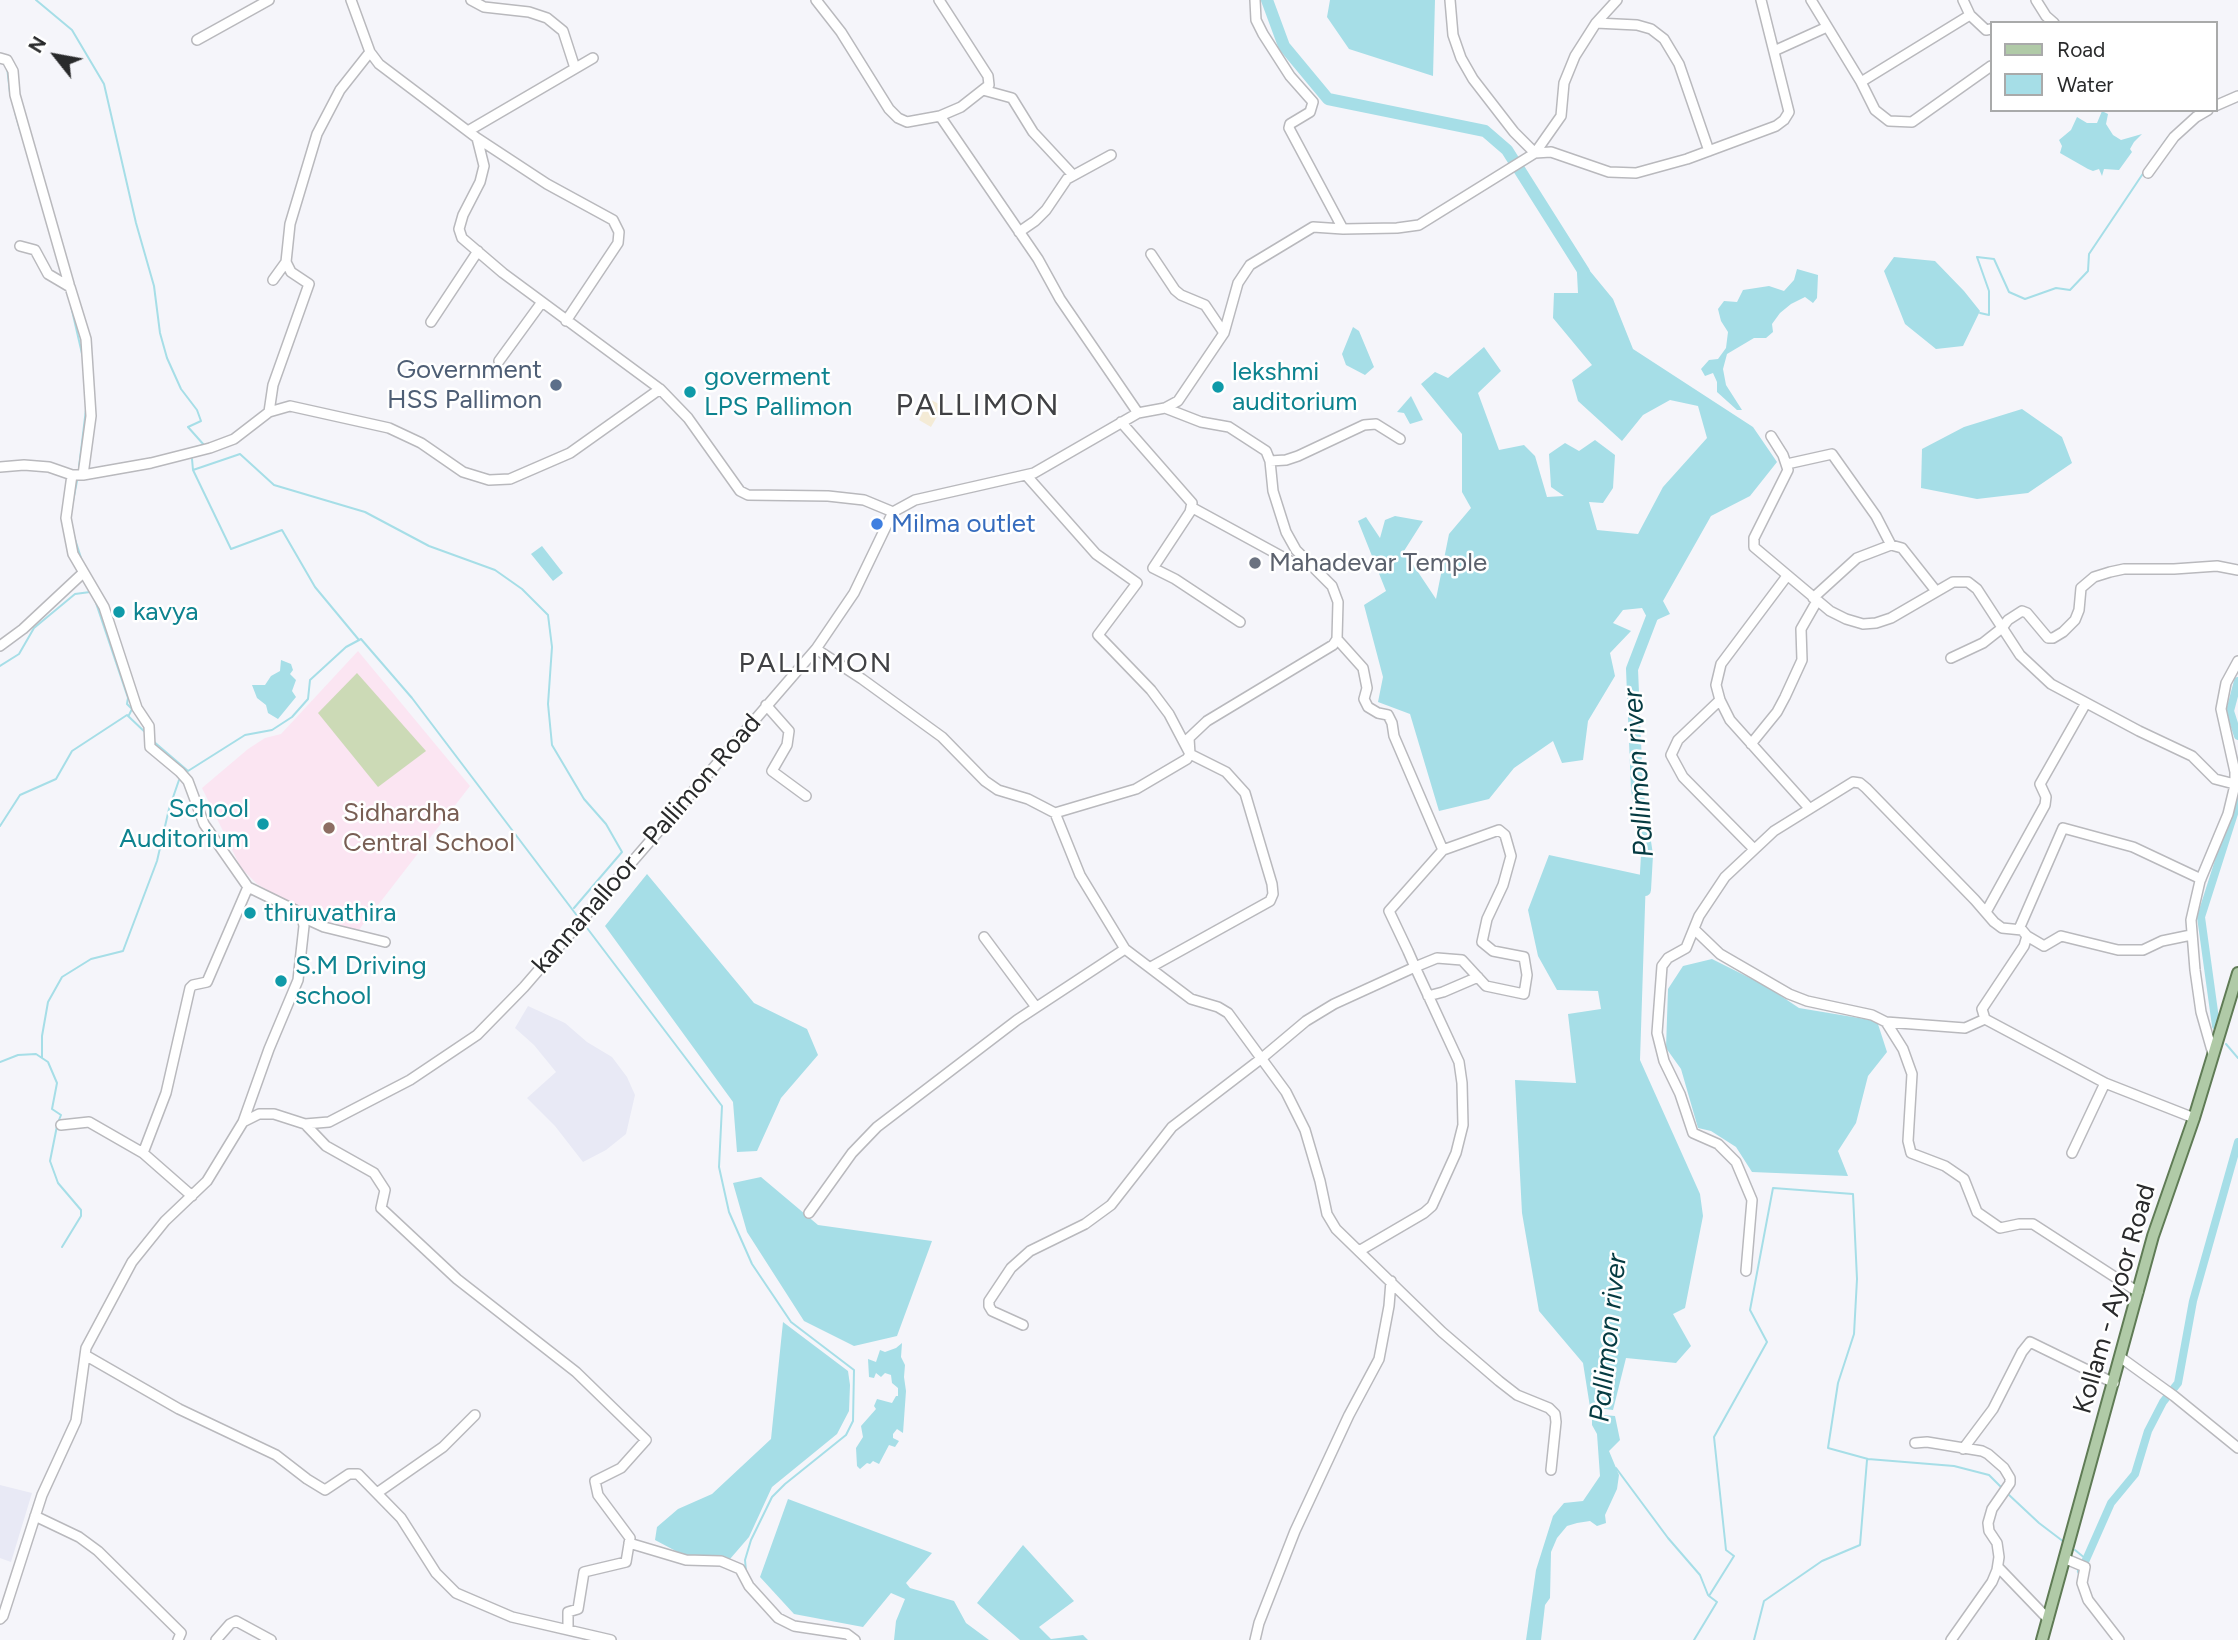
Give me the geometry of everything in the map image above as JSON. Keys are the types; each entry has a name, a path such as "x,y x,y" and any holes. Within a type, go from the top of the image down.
{"main road":[{"name":"Kollam - Ayoor Road","path":"2042,1640 2153,1236 2194,1118 2238,973"}],"street":[{"path":"197,40 269,0"},
{"path":"351,0 370,52 379,64 477,138 547,184 612,220 619,232 618,243 566,321"},
{"path":"471,0 484,7 529,12 547,18 563,32 575,68"},
{"path":"816,0 841,32 894,115 907,122 940,116 961,107 989,85 988,76 941,1"},
{"path":"1255,0 1256,20 1263,34 1290,76 1313,102 1310,113 1290,124 1289,128 1343,229"},
{"path":"1450,0 1453,35 1461,58 1473,79 1532,154"},
{"path":"477,138 484,166 480,182 463,215 459,229 462,238 503,273 660,389 688,418 740,491 748,495 828,496 863,500 894,512 915,500 1034,474 1138,413 1166,408 1178,401 1224,333 1238,283 1250,265 1313,227 1397,228 1419,225 1532,154 1561,116 1568,70 1596,23 1617,0"},
{"path":"1532,154 1551,152 1609,172 1636,173 1709,151 1776,126 1789,112 1761,0"},
{"path":"1811,0 1875,110 1889,121 1912,122 1990,67"},
{"path":"1963,0 1970,15 1986,30 1990,29"},
{"path":"2036,0 2052,21"},
{"path":"1861,82 1970,15"},
{"path":"1596,23 1637,25 1651,29 1664,38 1679,64 1709,151"},
{"path":"1773,51 1827,27"},
{"path":"274,280 286,262 290,224 317,134 341,90 370,52"},
{"path":"0,58 7,60 13,71 15,95 86,339 91,416 83,475"},
{"path":"468,131 593,58"},
{"path":"983,90 1012,98 1033,132 1073,175"},
{"path":"2217,105 2238,96"},
{"path":"2148,173 2174,137 2205,112"},
{"path":"940,116 1038,260 1059,299 1138,413"},
{"path":"1019,232 1046,210 1073,175 1111,155"},
{"path":"20,246 35,250 51,277 69,284"},
{"path":"431,322 478,251"},
{"path":"1151,254 1175,290 1186,298 1205,305 1224,333"},
{"path":"269,412 273,384 309,284 291,272 286,262"},
{"path":"499,362 542,302"},
{"path":"0,467 49,467 72,475 83,475 151,463 234,439 269,412 290,406 389,428 421,443 463,472 489,480 510,479 570,453 660,389"},
{"path":"1055,813 1136,789 1187,759 1190,754 1189,738 1207,721 1333,645 1337,639 1338,602 1332,586 1296,550 1279,514 1266,451 1228,427 1201,422 1166,408"},
{"path":"1121,422 1189,499 1191,507 1153,568 1175,579 1240,622"},
{"path":"1270,461 1298,456 1364,425 1381,426 1400,439"},
{"path":"1771,436 1787,464 1786,475 1753,544 1815,600 1846,620 1863,624 1876,623 1892,618 1958,581 1973,584 2020,655 2052,684 2192,756 2215,779 2236,785"},
{"path":"1787,464 1832,454 1876,516 1891,545"},
{"path":"72,475 66,518 73,554 104,607 124,675 137,708 147,720 149,744 188,781 204,824 248,887 324,927 384,942"},
{"path":"1026,475 1096,554 1137,583 1098,635 1151,690 1169,714 1190,754 1226,772 1245,793 1273,894 1270,901 1151,967"},
{"path":"1191,507 1290,561"},
{"name":"kannanalloor - Pallimon Road","path":"243,1122 259,1114 271,1114 305,1124 330,1122 410,1080 477,1035 524,987 816,649 854,593 894,512"},
{"path":"1751,744 1777,712 1802,660 1801,629 1815,600 1857,558 1891,545 1902,548 1937,591"},
{"path":"1951,658 1983,643 2008,620 2023,611 2048,638 2053,638 2074,620 2079,610 2081,588 2094,578 2110,572 2217,566 2238,570"},
{"path":"0,646 86,576"},
{"path":"1787,576 1721,664 1716,685 1730,720 1809,808"},
{"path":"1337,639 1363,668 1367,688 1364,699 1368,707 1388,715 1394,736 1443,850"},
{"path":"816,649 942,737 985,781 998,790 1028,799 1055,813 1080,875 1125,949 1191,999 1228,1013 1286,1092 1304,1130 1327,1214 1336,1229 1442,1332 1499,1381 1517,1395 1549,1408 1555,1414 1551,1470"},
{"path":"2214,1056 2201,1012 2191,935 2193,906 2201,879 2228,814 2236,785 2221,709 2226,683 2238,662"},
{"path":"1720,700 1678,740 1671,755 1683,777 1754,849"},
{"path":"1986,912 2045,805 2046,797 2040,784 2086,703"},
{"path":"766,705 789,732 787,745 772,771 806,796"},
{"path":"1746,1271 1752,1200 1729,1154 1718,1144 1693,1133 1660,1048 1657,1033 1662,966 1668,958 1686,948 1707,901 1725,877 1774,831 1849,783 1860,783 1998,926 2019,929 2044,946 2061,936 2118,950 2143,950 2162,941 2191,935"},
{"path":"2019,929 2063,828 2133,847 2201,879"},
{"path":"1023,1325 992,1311 989,1306 989,1301 1011,1268 1030,1251 1086,1223 1111,1205 1172,1127 1306,1021 1334,1004 1415,967 1437,958 1462,960 1490,988 1524,994 1527,975 1524,957 1493,951 1482,942 1487,919 1511,856 1505,835 1499,830 1443,850 1389,911 1415,967 1428,996 1459,1062 1463,1125 1456,1153 1432,1206 1359,1251"},
{"path":"143,1153 166,1093 190,988 207,982 248,887"},
{"path":"0,1619 42,1495 76,1421 86,1348 132,1262 165,1221 207,1181 243,1122 298,979 304,926 302,917"},
{"path":"1693,929 1720,954 1790,995 1807,1001 1872,1015 1886,1022 1965,1028 1985,1019"},
{"path":"2027,936 2024,946 1982,1009 1985,1019 2105,1083 2194,1118"},
{"path":"984,937 1035,1007"},
{"path":"809,1213 852,1153 877,1127 1035,1007 1125,949"},
{"path":"1428,996 1478,977"},
{"path":"1886,1022 1903,1049 1912,1074 1908,1141 1911,1153 1945,1166 1957,1174 1967,1185 1977,1212 2000,1228 2033,1224 2138,1292"},
{"path":"2072,1153 2105,1083"},
{"path":"61,1125 89,1122 143,1153 192,1196"},
{"path":"305,1124 326,1146 374,1173 385,1190 381,1208 457,1279 576,1372 646,1440 621,1468 595,1481 598,1495 630,1538 626,1562 584,1572 578,1609 568,1612 568,1630"},
{"path":"1255,1640 1259,1623 1295,1531 1349,1415 1379,1359 1391,1281"},
{"path":"1963,1449 1993,1409 2022,1352 2030,1342 2113,1382"},
{"path":"85,1355 179,1409 276,1455 325,1490 349,1474 358,1474 401,1518 436,1573 456,1593 512,1617 611,1640"},
{"path":"2120,1357 2171,1393 2238,1448"},
{"path":"377,1493 443,1447 475,1415"},
{"path":"1915,1443 1927,1441 1989,1454 2004,1468 2010,1483 1992,1509 1988,1523 1989,1531 1997,1543 2000,1557 1998,1567 1992,1582 1951,1640"},
{"path":"36,1516 79,1537 98,1551 180,1636 191,1640"},
{"path":"629,1543 686,1560 721,1561 740,1569 749,1586 778,1618 794,1626 848,1634 855,1640"},
{"path":"2066,1559 2085,1567 2082,1583 2088,1600 2119,1640"},
{"path":"1998,1567 2049,1619"},
{"path":"216,1640 236,1621 271,1640"}],"shaded area":[{"path":"929,399 943,406 931,427 919,420"},
{"name":"Sidhardha Central School","path":"358,651 470,786 358,931 310,915 257,884 241,868 202,788 248,749 265,738 281,734"},
{"path":"528,1006 565,1023 587,1042 612,1057 627,1077 635,1095 626,1134 606,1150 583,1162 555,1126 527,1098 556,1072 534,1045 515,1028"},
{"path":"0,1485 32,1493 11,1562 0,1558"}],"green space":[{"path":"357,673 426,751 378,787 318,713"}],"water":[{"path":"1330,0 1435,0 1433,76 1349,49 1327,17"},
{"path":"2104,112 2108,114 2106,124 2113,135 2121,140 2142,134 2134,142 2130,149 2132,152 2119,170 2104,169 2102,176 2099,169 2088,169 2060,153 2062,146 2059,140 2071,130 2077,117 2087,123 2097,123"},
{"path":"1576,254 1613,299 1633,349 1753,427 1777,462 1750,496 1711,516 1663,601 1670,614 1650,623 1642,608 1623,610 1613,623 1631,631 1610,653 1615,676 1588,721 1583,760 1562,763 1553,741 1514,768 1489,799 1439,811 1410,714 1378,702 1383,677 1364,605 1386,591 1358,521 1366,517 1380,538 1385,520 1395,516 1423,521 1404,551 1436,599 1449,534 1471,508 1462,492 1462,434 1421,384 1435,372 1448,378 1484,347 1501,371 1478,393 1499,450 1524,445 1535,456 1547,497 1564,496 1551,487 1549,454 1565,443 1579,451 1595,440 1615,455 1613,488 1603,503 1589,502 1597,530 1638,534 1663,487 1707,438 1698,406 1670,400 1643,415 1622,441 1578,401 1572,380 1592,365 1553,318 1554,293 1578,293"},
{"path":"1894,257 1935,261 1980,311 1963,346 1936,349 1905,324 1884,271"},
{"path":"1797,269 1818,275 1817,298 1813,303 1805,297 1791,304 1780,313 1772,324 1773,332 1766,338 1754,338 1727,354 1723,369 1726,385 1742,410 1737,410 1717,392 1713,373 1705,376 1701,369 1709,360 1718,359 1726,348 1728,332 1718,309 1724,301 1737,302 1743,290 1769,286 1784,291 1794,280"},
{"path":"1353,327 1359,331 1374,367 1365,375 1346,365 1342,354"},
{"path":"1411,396 1423,420 1410,424 1404,413 1397,412"},
{"path":"2022,409 2062,437 2072,463 2028,493 1977,499 1921,488 1922,449 1964,427"},
{"path":"542,546 563,573 553,581 531,554"},
{"path":"281,660 291,664 293,670 290,674 296,680 292,691 296,697 278,719 268,713 266,705 257,698 252,685 265,685 271,676 280,671"},
{"path":"1549,855 1646,876 1640,1060 1700,1194 1703,1216 1685,1308 1673,1314 1691,1346 1676,1363 1626,1358 1613,1410 1590,1407 1583,1363 1539,1311 1522,1213 1515,1080 1576,1083 1568,1014 1601,1009 1598,991 1557,990 1538,956 1528,910"},
{"path":"647,874 754,1003 807,1029 818,1055 781,1098 757,1151 737,1152 733,1102 605,926"},
{"path":"1712,959 1766,986 1799,1008 1877,1021 1887,1052 1868,1076 1856,1123 1838,1151 1848,1176 1752,1172 1736,1147 1711,1131 1698,1128 1681,1069 1666,1048 1668,989 1683,966"},
{"path":"761,1177 818,1225 932,1241 897,1336 854,1346 804,1321 747,1232 733,1183"},
{"path":"783,1322 848,1371 849,1411 837,1434 772,1487 749,1537 730,1559 689,1558 655,1540 657,1527 678,1509 712,1494 771,1439"},
{"path":"902,1343 901,1357 905,1365 906,1391 903,1433 897,1429 893,1434 893,1438 899,1441 895,1447 889,1445 879,1464 873,1461 860,1469 857,1466 856,1448 863,1437 861,1426 876,1409 874,1406 877,1399 892,1403 898,1396 898,1388 892,1383 891,1375 885,1373 881,1377 876,1373 874,1378 869,1377 868,1359 876,1362 880,1350 885,1352"},
{"path":"1592,1414 1615,1416 1620,1440 1609,1451 1619,1475 1617,1489 1605,1515 1606,1523 1597,1526 1590,1521 1567,1526 1557,1538 1551,1552 1550,1598 1545,1605 1541,1640 1526,1640 1536,1570 1553,1516 1564,1503 1583,1501 1600,1476 1597,1434 1592,1425"},
{"path":"788,1499 932,1553 906,1583 910,1588 954,1601 966,1623 989,1640 894,1640 896,1621 905,1599 891,1593 863,1627 794,1614 760,1577"},
{"path":"1023,1545 1074,1601 1039,1627 1051,1639 1083,1635 1088,1640 1020,1640 977,1603"}],"waterway":[{"path":"36,0 72,30 104,84 136,223 154,286 160,333 167,358 181,389 197,410 201,421 188,427 204,445 196,447"},
{"name":"Pallimon river","path":"1267,0 1284,46 1328,99 1485,131 1507,150 1584,272"},
{"path":"7,67 10,93"},
{"path":"15,112 20,130"},
{"path":"2159,150 2168,137"},
{"path":"1980,313 1989,315 1989,291 1977,257 1994,259 2009,292 2025,299 2056,288 2070,290 2088,271 2089,254 2144,172"},
{"path":"71,306 83,358"},
{"path":"79,467 86,409"},
{"path":"193,470 240,454 274,485 365,512 429,546 495,570 522,589 548,615 552,647 548,704 552,745 584,799 606,824 622,852 574,908"},
{"path":"192,459 193,470 231,549 282,530 315,587 359,640"},
{"path":"73,501 77,481"},
{"path":"73,533 82,561"},
{"path":"0,666 19,654 34,628 75,594 90,592"},
{"path":"95,600 128,698 127,704 132,709 129,715"},
{"name":"Pallimon river","path":"1645,890 1647,855 1637,789 1632,669 1655,609"},
{"path":"153,741 188,771 245,735 272,730 292,717 308,699 310,680 346,647 361,639 412,698 578,917"},
{"path":"2238,681 2230,711 2238,736"},
{"path":"0,826 20,795 56,779 72,751 127,715 147,734"},
{"path":"42,1058 42,1036 48,1002 62,977 91,959 123,951 157,861 179,780"},
{"path":"2216,1026 2201,917 2238,801"},
{"path":"584,924 722,1106 719,1167 729,1212 752,1264 791,1322 854,1370 853,1421 846,1435 772,1497 751,1540 745,1560 746,1571"},
{"path":"2226,1044 2238,1058"},
{"path":"0,1062 18,1055 36,1054 48,1062 57,1083 52,1109 61,1115 59,1120"},
{"path":"57,1126 50,1161 58,1183 81,1210 81,1216 62,1247"},
{"path":"2081,1571 2111,1503 2135,1474 2148,1431 2163,1402 2178,1383 2193,1301 2238,1142"},
{"path":"1694,1640 1717,1602 1709,1596 1734,1556 1726,1550 1714,1437 1767,1342 1750,1310 1773,1188 1853,1194 1857,1279 1854,1334 1838,1383 1828,1448 1868,1459 1954,1466 1989,1475 2002,1488"},
{"path":"1754,1640 1764,1601 1822,1561 1860,1545 1867,1460"},
{"path":"1616,1468 1668,1538 1700,1575 1708,1595"},
{"path":"2008,1494 2064,1542"},
{"path":"2075,1550 2086,1559"}],"place":[{"name":"Government HSS Pallimon","path":"556,385"},
{"name":"lekshmi auditorium","path":"1218,387"},
{"name":"goverment LPS Pallimon","path":"690,392"},
{"name":"Milma outlet","path":"877,524"},
{"name":"Mahadevar Temple","path":"1255,563"},
{"name":"kavya","path":"119,612"},
{"name":"School Auditorium","path":"263,824"},
{"name":"Sidhardha Central School","path":"329,828"},
{"name":"thiruvathira","path":"250,913"},
{"name":"S.M Driving school","path":"281,981"}],"district":[{"name":"PALLIMON","path":"978,406"},
{"name":"PALLIMON","path":"816,664"}]}
